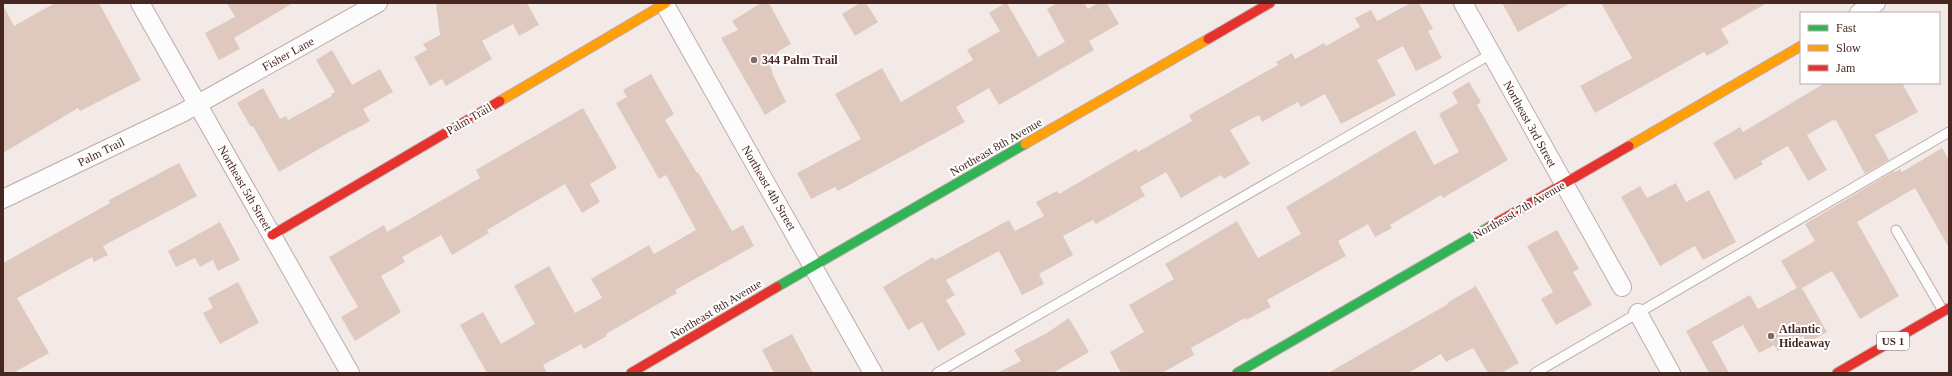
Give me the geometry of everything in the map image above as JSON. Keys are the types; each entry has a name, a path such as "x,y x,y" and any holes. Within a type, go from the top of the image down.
{"street":[{"name":"Northeast 5th Street","path":"140,3 350,373"},
{"name":"Fisher Lane","path":"198,104 378,3"},
{"name":"Palm Trail","path":"272,235 665,3"},
{"name":"Northeast 4th Street","path":"665,3 874,373"},
{"name":"Northeast 8th Avenue","path":"631,373 813,266 1270,3"},
{"name":"Northeast 3rd Street","path":"1463,3 1622,287"},
{"path":"1861,12 1876,3"},
{"name":"Northeast 7th Avenue","path":"1237,373 1800,47"},
{"name":"Palm Trail","path":"3,200 198,104"},
{"name":"US 1","path":"1837,373 1853,369 1946,310"},
{"path":"1638,314 1672,373"}],"lane":[{"path":"937,373 1491,54"},
{"path":"1535,373 1949,132"},
{"path":"1896,230 1946,310"}],"building":[{"path":"55,3 99,3 141,80 80,111 78,108 3,153 3,5 14,26"},
{"path":"227,3 293,3 234,38 240,49 219,60 205,33 235,17"},
{"path":"436,3 527,3 539,25 519,36 513,24 482,41 492,59 446,86 442,79 430,86 414,57 427,50 423,44 440,35"},
{"name":"344 Palm Trail","path":"761,3 769,3 791,44 777,52 779,56 769,63 772,73 786,102 765,115 721,38 738,30 732,21"},
{"path":"860,3 866,3 878,22 855,36 842,14"},
{"path":"1007,3 1038,57 1065,42 1047,9 1057,3 1084,3 1088,9 1098,3 1107,3 1119,24 1089,41 1094,50 999,105 989,88 956,107 965,122 838,191 835,187 811,199 797,173 861,139 835,94 882,68 901,102 973,60 967,50 1000,31 989,13"},
{"path":"1411,3 1419,3 1433,29 1428,31 1442,58 1416,71 1403,46 1377,60 1396,95 1341,124 1325,94 1301,107 1298,102 1262,122 1259,115 1230,130 1250,164 1224,179 1221,175 1181,198 1166,172 1140,187 1145,196 1096,224 1093,220 1063,236 1073,255 1039,274 1044,284 1022,295 999,251 946,280 955,295 946,300 966,334 938,351 922,322 908,330 883,287 933,257 935,260 1009,220 1015,231 1044,216 1036,202 1057,191 1059,194 1136,149 1138,152 1192,121 1189,115 1278,65 1276,62 1292,53 1295,59 1324,43 1326,46 1360,27 1355,18 1371,10 1377,21"},
{"path":"1502,3 1571,3 1518,32"},
{"path":"1601,3 1767,3 1721,29 1729,43 1707,56 1704,52 1595,113 1580,86 1632,58"},
{"path":"332,50 352,85 380,69 393,92 363,109 370,121 279,172 253,126 251,127 237,103 263,88 280,119 286,116 288,120 332,96 331,94 335,92 316,60"},
{"path":"651,74 674,114 665,120 697,173 698,172 732,231 743,225 754,246 675,290 677,293 606,334 607,336 584,349 581,344 543,365 547,373 487,373 460,325 483,312 501,344 535,324 514,286 549,266 575,313 602,298 591,279 649,245 654,254 696,230 666,175 659,179 616,103 627,97 623,90"},
{"path":"1469,82 1481,102 1477,105 1508,160 1443,198 1441,195 1390,225 1392,228 1375,237 1368,224 1338,241 1346,256 1267,300 1271,307 1246,320 1245,318 1191,348 1194,355 1162,373 1121,373 1110,352 1144,332 1129,305 1174,279 1165,264 1237,221 1258,258 1301,234 1286,207 1415,130 1434,165 1459,152 1439,114 1458,103 1452,92"},
{"path":"1823,84 1903,84 1918,112 1875,135 1889,160 1865,174 1836,120 1833,120 1807,135 1827,170 1808,181 1788,146 1761,161 1763,164 1735,180 1713,143 1740,127 1743,132"},
{"path":"583,108 617,168 590,184 600,202 582,213 565,184 487,230 489,233 452,255 441,235 402,257 405,262 381,276 401,312 355,341 341,317 358,307 329,257 384,225 387,232 480,178 476,170"},
{"path":"1942,148 1949,160 1949,248 1915,188 1857,222 1899,296 1860,319 1832,271 1802,288 1827,332 1807,343 1803,336 1778,351 1774,345 1759,353 1743,325 1712,342 1729,373 1709,373 1686,331 1750,295 1758,309 1797,288 1781,261 1815,241 1805,224 1894,171 1895,172 1900,169 1902,172"},
{"path":"179,163 197,196 103,246 108,255 94,262 92,257 17,298 49,353 13,373 3,373 3,263 110,203 109,200"},
{"path":"1676,183 1686,202 1709,190 1736,242 1703,260 1695,246 1660,266 1621,197 1640,186 1647,198"},
{"path":"220,222 240,260 218,271 213,260 200,267 195,258 176,267 168,251"},
{"path":"1557,230 1579,269 1573,272 1592,305 1556,325 1541,299 1553,292 1527,246"},
{"path":"238,282 259,323 220,344 203,313 213,308 208,298"},
{"path":"1476,286 1519,363 1501,373 1488,373 1473,348 1446,362 1441,354 1408,373 1328,373 1448,304 1447,303"},
{"path":"1069,318 1089,352 1053,373 997,373 1021,361 1014,350 1047,333"},
{"path":"792,334 813,373 774,373 762,350"}],"traffic: fast":[{"path":"777,287 1025,144"},
{"path":"1237,373 1489,227"}],"traffic: slow":[{"path":"500,101 666,3"},
{"path":"1025,144 1208,39"},
{"path":"1629,146 1800,47"}],"traffic: jam":[{"path":"1208,39 1270,3"},
{"path":"272,235 500,101"},
{"path":"1489,227 1629,146"},
{"path":"631,373 777,287"},
{"path":"1837,373 1949,308"}],"place":[{"name":"344 Palm Trail","path":"754,60"},
{"name":"Atlantic Hideaway","path":"1771,336"}]}
